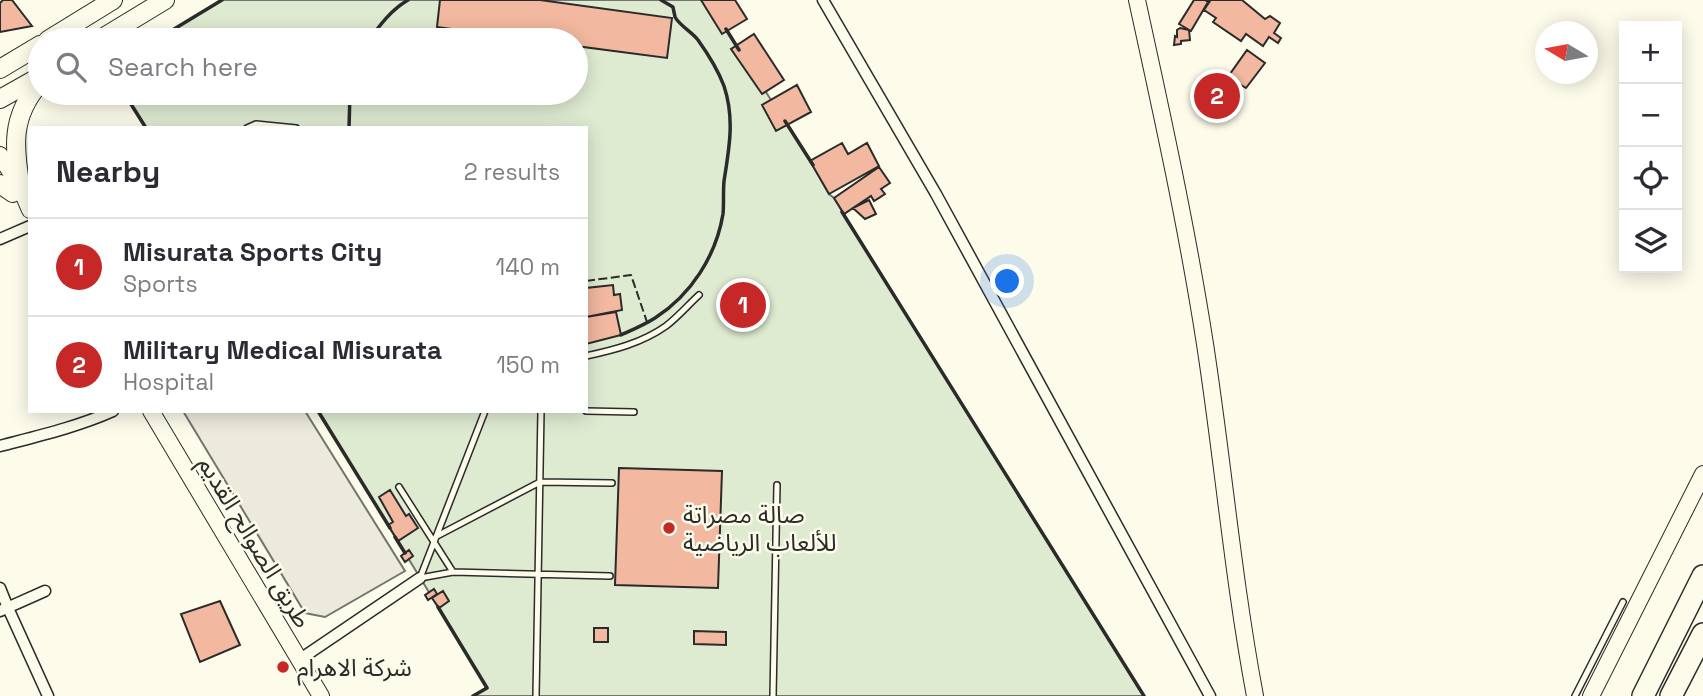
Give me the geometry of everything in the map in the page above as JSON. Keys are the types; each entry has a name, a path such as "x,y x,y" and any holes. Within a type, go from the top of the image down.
{"highway":[{"path":"1643,696 1703,576"},
{"path":"1671,696 1703,634"}],"main road":[{"path":"68,28 113,0"},
{"path":"119,28 165,0"},
{"path":"0,57 28,51"},
{"path":"0,69 28,53"},
{"path":"0,100 28,83"},
{"path":"18,197 16,135 21,112 28,100"}],"street":[{"path":"823,0 936,194 1209,696"},
{"path":"1137,0 1195,284 1255,696"},
{"path":"0,155 18,197"},
{"path":"0,176 18,197"},
{"path":"0,239 28,227"},
{"path":"0,446 60,430 109,413"},
{"name":"طريق الصوالح القديم","path":"152,413 321,696"},
{"path":"1591,696 1703,474"},
{"path":"299,660 420,578"},
{"path":"0,588 4,610 48,696"},
{"path":"4,610 45,591"}],"lane":[{"path":"252,126 276,126"},
{"path":"588,356 643,339 666,325 699,295"},
{"path":"588,411 634,412"},
{"path":"420,578 484,413"},
{"path":"536,696 541,413"},
{"path":"435,539 540,482 612,483"},
{"path":"773,696 776,485"},
{"path":"399,487 435,539 453,572"},
{"path":"420,578 453,572 611,576"},
{"path":"1575,696 1623,602"}],"green space":[{"path":"222,0 707,0 834,198 1144,696 473,696 487,687 319,413 588,413 588,126 145,126 132,105 588,105 588,28 176,28"}],"shaded area":[{"path":"184,413 306,413 405,571 325,617 305,613"}],"building":[{"path":"3,0 12,0 32,26 0,32 0,3"},
{"path":"440,0 540,0 672,18 667,58 588,48 588,28 437,27"},
{"path":"701,0 735,0 747,19 722,34"},
{"path":"1194,0 1208,2 1191,31 1179,24"},
{"path":"1207,0 1242,0 1265,19 1270,16 1280,23 1274,33 1281,38 1278,43 1269,37 1263,46 1246,34 1241,41 1213,22 1216,18 1204,10 1210,1"},
{"path":"1177,30 1189,30 1190,40 1174,45"},
{"path":"754,34 784,80 762,94 731,49"},
{"path":"1247,50 1265,63 1246,88 1241,85 1235,93 1225,81"},
{"path":"797,85 811,112 776,131 762,105"},
{"path":"1222,90 1237,102 1225,118 1220,119 1205,107 1217,92 1220,94"},
{"path":"842,143 848,154 867,143 879,166 829,194 810,161"},
{"path":"879,167 890,183 881,189 885,194 874,201 871,196 844,214 834,198"},
{"path":"869,200 876,214 865,219 853,208"},
{"path":"613,285 614,295 620,294 622,310 588,317 588,288"},
{"path":"616,312 621,335 588,343 588,317"},
{"name":"صالة مصراتة للألعاب الرياضية","path":"619,468 722,471 718,588 615,585"},
{"path":"390,490 406,516 409,514 418,528 398,541 388,525 393,522 379,497"},
{"path":"409,550 413,556 405,562 401,556"},
{"path":"434,589 437,594 428,600 425,595"},
{"path":"443,591 449,601 439,608 432,598"},
{"path":"220,601 240,645 200,662 181,614"},
{"path":"594,628 608,628 608,642 594,642"},
{"path":"694,631 726,632 726,645 694,644"}],"fence":[{"path":"588,281 631,275 647,322"}],"wall":[{"path":"176,28 222,0"},
{"path":"378,28 391,13 408,0"},
{"path":"621,335 655,318 680,298 708,259 720,230 723,214 730,122 724,86 698,40 677,20 673,7 661,0"},
{"path":"726,29 739,50"},
{"path":"132,105 145,126"},
{"path":"349,126 350,105"},
{"path":"785,121 813,165"},
{"path":"842,212 1144,696"},
{"path":"319,413 390,528"},
{"path":"395,537 405,553"},
{"path":"438,607 487,688 473,696"}],"place":[{"name":"Military Medical Misurata","path":"1217,96"},
{"name":"Misurata Sports City","path":"743,305"},
{"name":"صالة مصراتة للألعاب الرياضية","path":"669,528"},
{"name":"شركة الاهرام","path":"283,667"}]}
